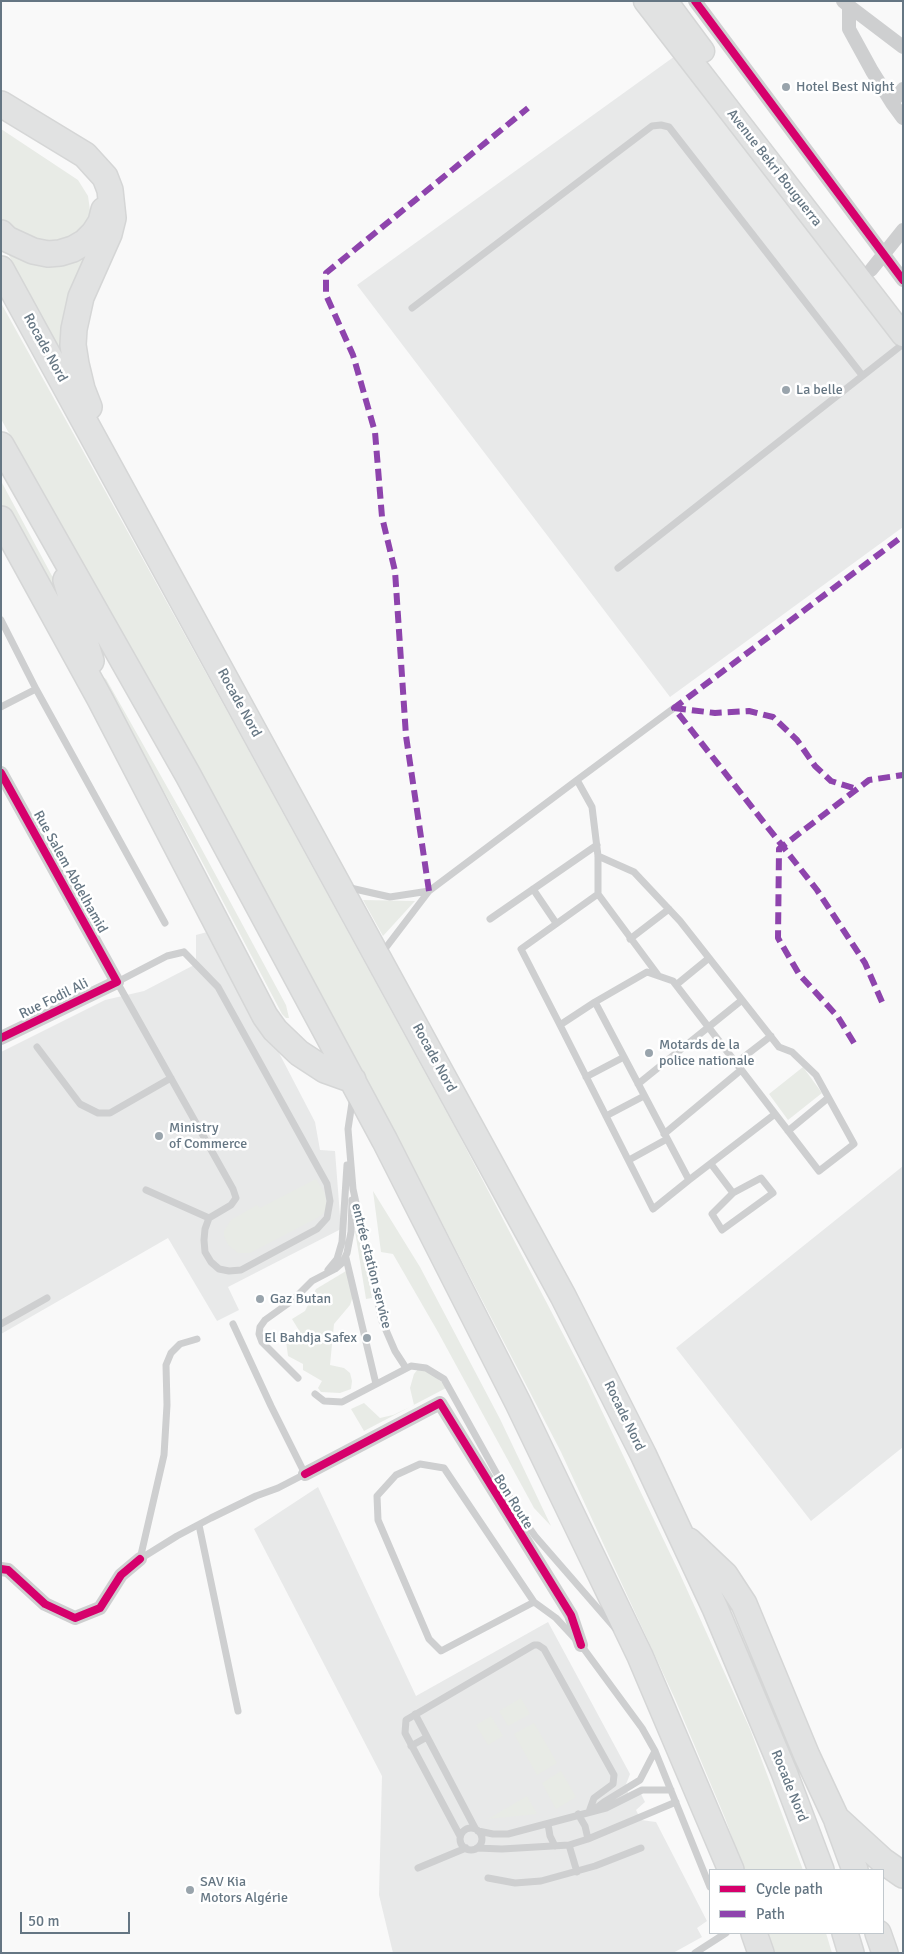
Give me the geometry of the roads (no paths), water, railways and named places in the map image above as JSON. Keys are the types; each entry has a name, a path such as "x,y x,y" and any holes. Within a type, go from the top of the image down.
{"highway":[{"name":"Avenue Bekri Bouguerra","path":"645,1 903,335"},
{"name":"Avenue Bekri Bouguerra","path":"666,1 878,262 903,312"},
{"path":"1,104 85,156 105,177 110,190 113,218 103,250 81,297 74,329 74,345 82,389 138,522"},
{"path":"1,114 83,166 93,176 100,188 104,211 101,222 85,242 74,249 60,254 32,251 7,239 1,233"},
{"name":"Rocade Nord","path":"1,269 563,1296 643,1454 714,1608 755,1703 822,1869"},
{"path":"1,445 10,470 49,528 188,775 354,1083 518,1403 640,1656 731,1869"},
{"path":"1,519 100,699 265,1016 275,1030 299,1054 325,1070 354,1083"},
{"path":"49,528 92,661 100,699"},
{"path":"679,1531 724,1576 744,1604 807,1756 836,1818 855,1869"},
{"path":"836,1818 883,1861 903,1875"},
{"path":"754,1934 761,1953"},
{"path":"845,1934 852,1953"},
{"path":"878,1934 885,1953"}],"street":[{"path":"696,2 878,262 903,280"},
{"path":"846,3 903,47"},
{"path":"846,3 849,28 892,103 903,118"},
{"path":"892,103 903,89"},
{"path":"878,262 903,230"},
{"name":"Rue Salem Abdelhamid","path":"1,773 117,982"},
{"name":"Rue Fodil Ali","path":"1,1038 117,982"},
{"path":"305,1474 440,1403 571,1615 581,1644"},
{"path":"1,1569 8,1570 45,1604 75,1618 100,1608 121,1575 140,1558"}],"lane":[{"path":"412,308 652,126 661,125 669,127 862,375"},
{"path":"618,568 903,344"},
{"path":"1,620 36,689 165,923"},
{"path":"1,707 36,689"},
{"path":"379,957 429,891 674,708"},
{"path":"578,780 592,807 598,856 598,894 658,975"},
{"path":"490,919 597,845"},
{"path":"560,1024 647,972 673,981 819,1171 854,1144 816,1075 792,1052 779,1047 669,909 634,872 598,856"},
{"path":"339,885 390,897 429,891"},
{"path":"533,889 556,923"},
{"path":"598,894 521,949 653,1209 775,1114"},
{"path":"630,939 669,909"},
{"path":"184,952 218,987 326,1184 330,1200 327,1218 318,1229 240,1270 229,1271 219,1269 212,1262 206,1252 204,1240 209,1218 231,1205 236,1198 233,1189 170,1078 117,982 167,956 184,952"},
{"path":"676,985 709,958"},
{"path":"638,1084 742,1000"},
{"path":"595,1002 690,1180"},
{"path":"736,1063 771,1036"},
{"path":"37,1047 80,1104 98,1113 110,1113 170,1078"},
{"path":"586,1077 624,1057"},
{"path":"629,1160 666,1136 741,1070"},
{"name":"entrée station service","path":"298,1378 262,1342 259,1334 260,1326 268,1317 294,1300 312,1281 340,1266 346,1258 350,1232 352,1189 348,1129 354,1083"},
{"path":"606,1116 644,1096"},
{"path":"788,1131 828,1098"},
{"path":"320,1276 333,1266 340,1251 349,1142"},
{"path":"711,1164 733,1193"},
{"path":"762,1178 773,1193 722,1230 712,1214 733,1193 762,1178"},
{"name":"entrée station service","path":"352,1189 382,1320 395,1351 406,1368"},
{"path":"146,1190 209,1218"},
{"path":"346,1258 376,1384"},
{"path":"1,1324 47,1298"},
{"path":"140,1558 199,1524 305,1474 270,1406 234,1324"},
{"path":"140,1558 164,1455 167,1406 166,1365 171,1353 180,1344 197,1339"},
{"name":"Bon Route","path":"406,1368 422,1366 444,1379 505,1490 535,1536 640,1656"},
{"path":"315,1394 324,1401 342,1402 406,1368"},
{"path":"534,1602 441,1651 429,1639 378,1520 377,1496 396,1475 420,1464 444,1468 534,1602 556,1618 581,1644 642,1728 655,1751 709,1884"},
{"path":"199,1524 238,1711"},
{"path":"592,1810 594,1798 613,1784 614,1775 541,1647 538,1645 531,1646 406,1720 404,1729 411,1746 460,1836 461,1843 471,1850 477,1848 502,1850 569,1845 588,1839 676,1802"},
{"path":"415,1714 477,1829 482,1840 477,1848"},
{"path":"411,1746 428,1737"},
{"path":"592,1810 640,1780 655,1751"},
{"path":"460,1836 468,1828 493,1834 508,1834 609,1806 642,1790 671,1790"},
{"path":"578,1814 585,1826 588,1839"},
{"path":"548,1824 550,1836 555,1846"},
{"path":"569,1845 578,1872"},
{"path":"418,1868 466,1848"},
{"path":"488,1878 516,1883 528,1882 578,1872 617,1859 641,1848"},
{"path":"695,1953 724,1934"}],"place":[{"name":"Hotel Best Night","path":"786,87"},
{"name":"La belle","path":"786,390"},
{"name":"Motards de la police nationale","path":"649,1053"},
{"name":"Ministry of Commerce","path":"159,1136"},
{"name":"Gaz Butan","path":"260,1299"},
{"name":"El Bahdja Safex","path":"367,1338"},
{"name":"SAV Kia Motors Algérie","path":"190,1890"}]}
